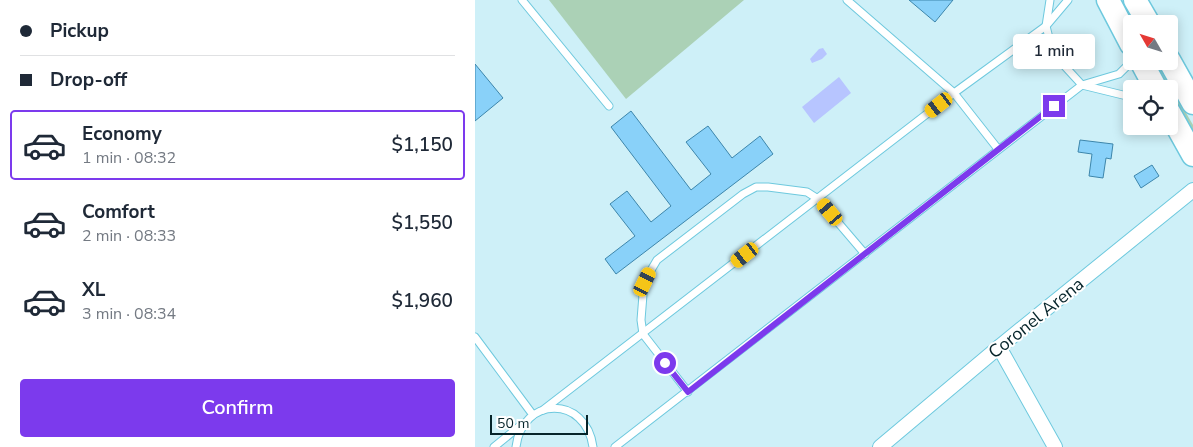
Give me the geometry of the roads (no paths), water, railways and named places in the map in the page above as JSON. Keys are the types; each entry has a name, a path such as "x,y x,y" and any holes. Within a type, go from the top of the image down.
{"main road":[{"path":"1107,0 1123,29"},
{"path":"1175,70 1193,103"},
{"path":"1178,128 1193,155"}],"street":[{"name":"Coronel Arena","path":"880,447 999,347 1193,190"},
{"path":"999,347 1055,447"}],"lane":[{"path":"522,0 609,106"},
{"path":"847,0 954,93 998,149"},
{"path":"1050,0 1046,26 1050,42 1059,60 1083,84 1123,95"},
{"path":"494,447 533,415 543,410 643,334 954,93 1046,26 1068,0"},
{"path":"615,447 1083,84 1119,74 1123,70"},
{"path":"688,392 643,334 641,320 645,282 657,260 743,194 756,187 807,192 818,199 865,254"},
{"path":"475,337 533,415"},
{"path":"543,410 555,408 567,410 578,416 586,425 591,435 593,447"},
{"path":"516,447 518,434 524,424"}],"water":[{"path":"823,48 827,54 822,59 812,63 810,59 819,49"},
{"path":"839,77 851,93 814,123 802,107"}]}
